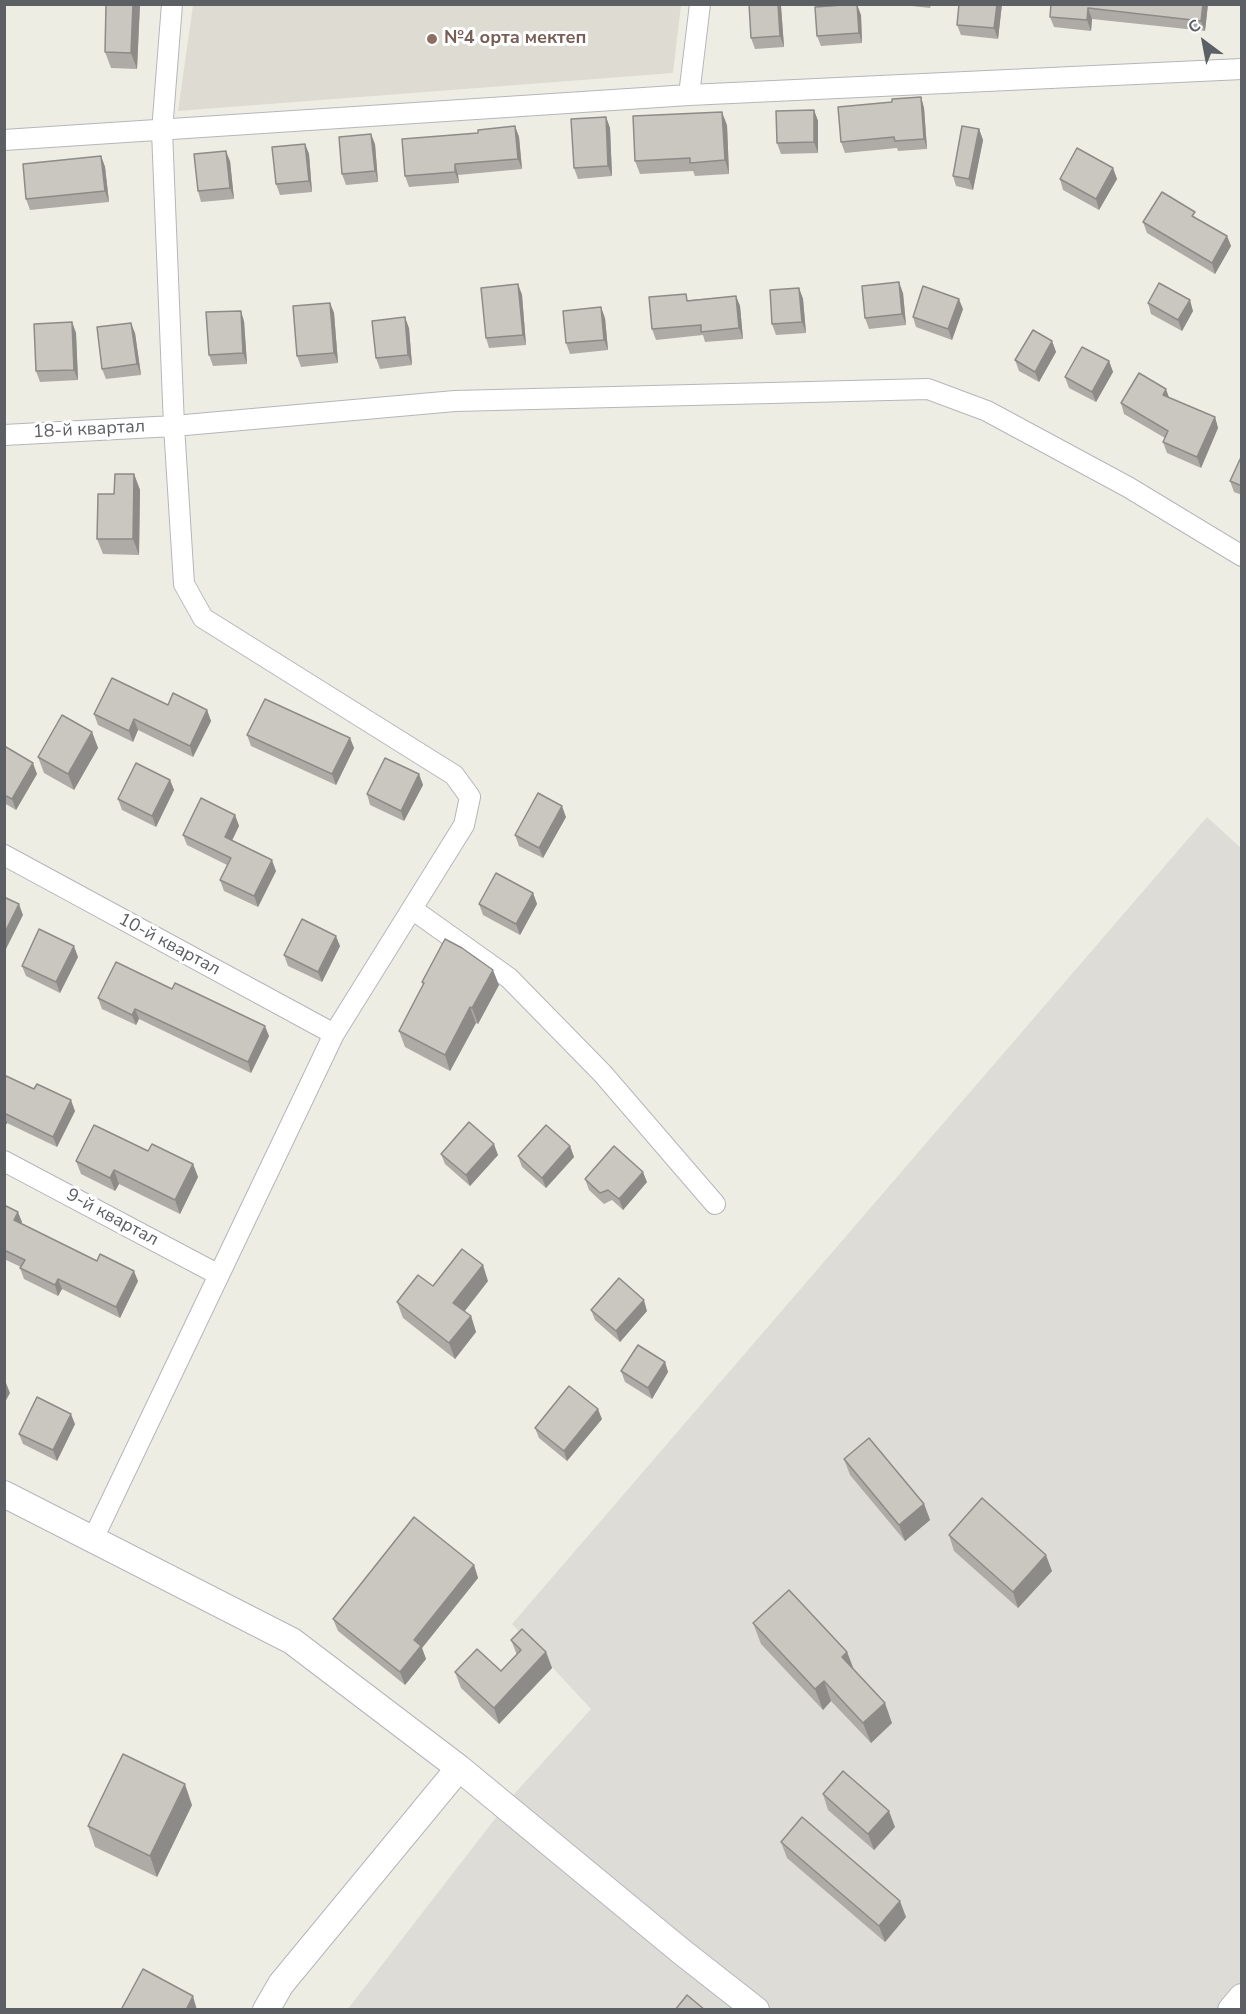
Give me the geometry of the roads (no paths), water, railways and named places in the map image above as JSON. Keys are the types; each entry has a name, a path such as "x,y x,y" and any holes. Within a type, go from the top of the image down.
{"street":[{"path":"93,1539 334,1034 464,825 470,797 454,775 203,618 184,584 174,426 162,131 172,4"},
{"path":"689,95 700,4"},
{"path":"4,140 689,95 1242,69"},
{"name":"18-й квартал","path":"4,435 174,426 455,401 928,389 987,411 1128,487 1242,556"},
{"name":"10-й квартал","path":"4,855 334,1034"},
{"path":"412,909 509,978 603,1074 715,1204"},
{"name":"9-й квартал","path":"4,1161 219,1275"},
{"path":"4,1494 292,1641 459,1768 756,2010"},
{"path":"266,2010 281,1984 459,1768"},
{"path":"1231,2010 1242,1997"}],"place":[{"name":"№4 орта мектеп","path":"432,39"}]}
